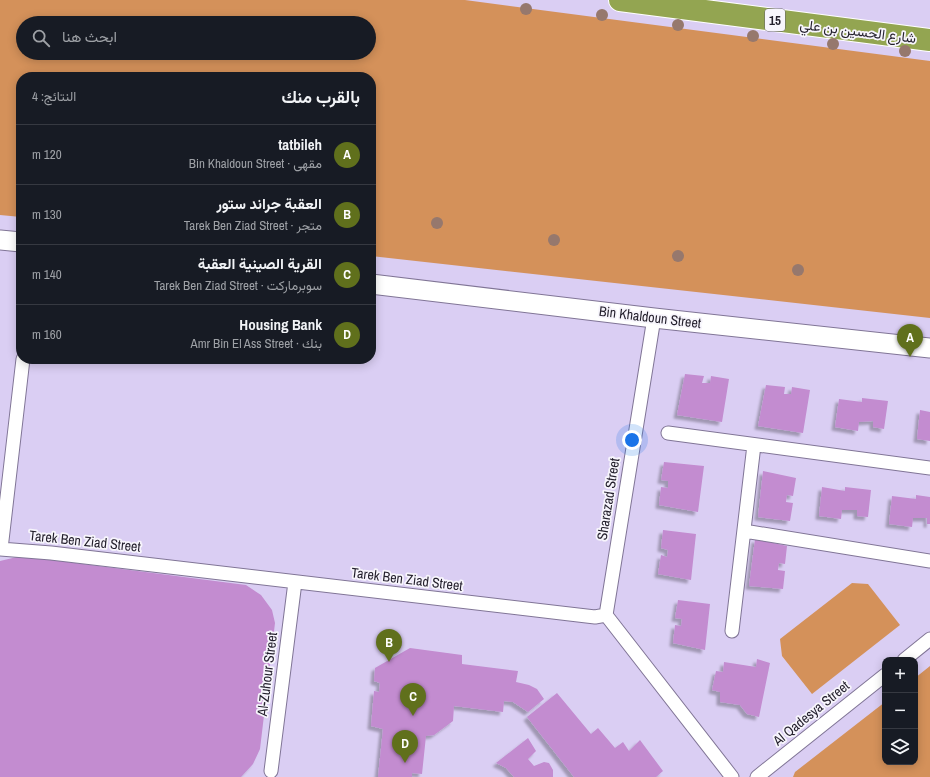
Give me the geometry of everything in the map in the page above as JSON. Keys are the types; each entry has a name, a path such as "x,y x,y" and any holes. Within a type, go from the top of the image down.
{"highway":[{"name":"شارع الحسين بن علي","path":"620,0 930,40"}],"street":[{"path":"0,240 16,242"},
{"name":"Bin Khaldoun Street","path":"376,285 654,318 930,348"},
{"name":"Sharazad Street","path":"606,615 654,318"},
{"path":"0,549 22,364"},
{"path":"668,433 930,468"},
{"path":"732,632 754,445"},
{"path":"744,531 930,561"},
{"name":"Tarek Ben Ziad Street","path":"0,549 51,553 595,617 606,615"},
{"name":"Al-Zuhour Street","path":"270,775 295,582"},
{"path":"606,615 732,777"},
{"path":"908,657 930,639"},
{"name":"Al Qadesya Street","path":"757,777 882,677"}],"shaded area":[{"path":"0,0 465,0 930,61 930,318 376,257 376,72 16,72 16,217 0,215"},
{"path":"852,583 868,584 900,625 812,694 782,656 780,639"},
{"path":"930,666 930,777 793,777 795,772 882,704 882,765 918,765 918,676"}],"building":[{"path":"685,374 704,376 702,383 710,383 711,376 729,379 722,422 677,415"},
{"path":"766,385 785,387 784,394 791,394 792,387 810,390 803,433 758,426"},
{"path":"862,398 888,401 884,429 873,427 873,421 859,422 858,431 835,427 839,399 862,402"},
{"path":"920,410 930,412 930,441 917,439"},
{"path":"664,462 704,466 698,512 659,505 661,487 668,488 668,481 661,480"},
{"path":"763,471 796,478 793,496 787,495 786,502 793,503 790,521 758,517"},
{"path":"822,487 845,491 845,487 871,490 868,517 857,516 857,510 842,510 841,519 819,516"},
{"path":"916,495 930,497 930,524 927,524 927,518 913,518 912,527 889,524 892,496 916,499"},
{"path":"663,530 696,534 691,580 658,574 661,555 667,557 668,550 661,548"},
{"path":"755,539 787,546 785,564 779,563 778,570 785,571 783,589 749,586"},
{"path":"21,556 246,585 261,595 272,610 275,623 260,749 253,764 241,777 0,777 0,561"},
{"path":"678,600 710,604 705,650 673,643 675,625 681,626 682,619 675,618"},
{"path":"410,648 462,655 462,664 518,671 516,682 529,685 537,689 544,699 528,712 513,702 504,701 503,712 454,706 453,721 434,735 426,736 422,774 412,773 412,777 378,777 383,729 371,726 374,691 379,692 380,683 374,681 375,668"},
{"path":"757,659 770,663 759,717 747,714 740,705 720,702 720,692 712,690 716,671 723,672 724,662 756,667"},
{"path":"557,693 591,734 598,728 615,748 623,742 629,751 640,740 663,771 656,777 574,777 527,717"},
{"path":"528,738 536,751 528,759 534,766 544,762 549,763 553,770 553,777 514,777 506,768 496,763"}],"place":[{"name":"tatbileh","path":"910,357"},
{"name":"العقبة جراند ستور","path":"389,662"},
{"name":"القرية الصينية العقبة","path":"413,716"},
{"name":"Housing Bank","path":"405,763"}]}
